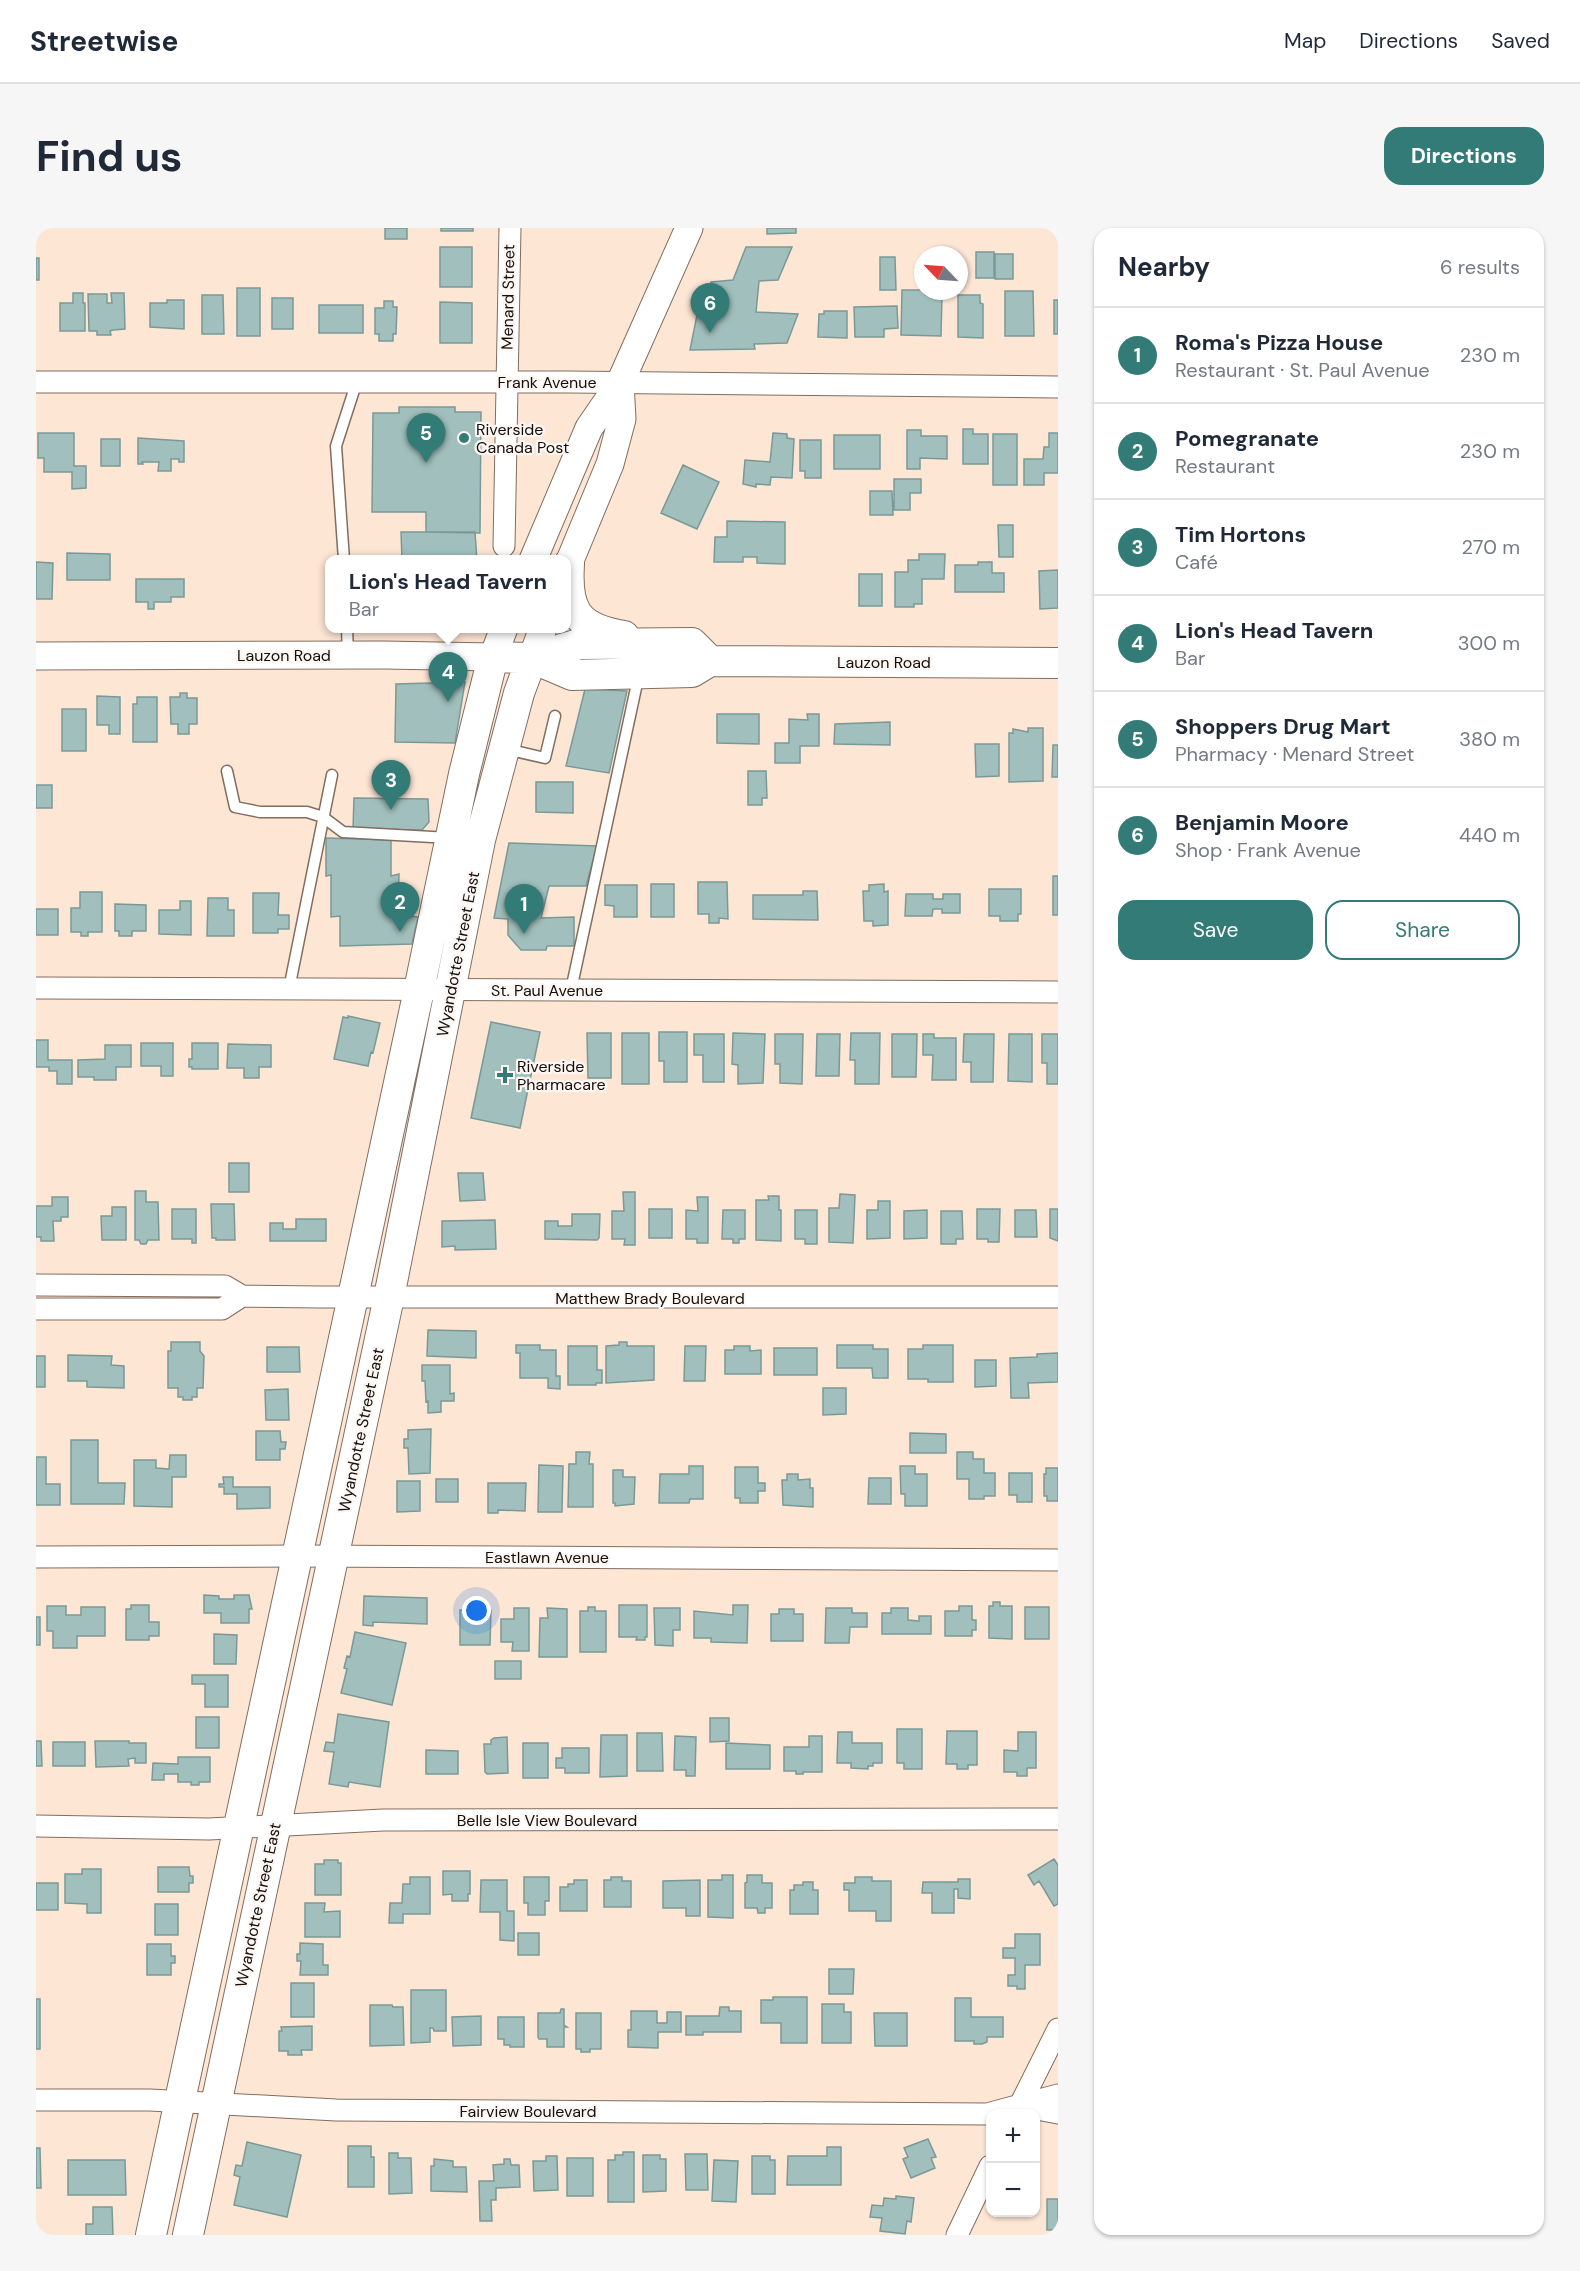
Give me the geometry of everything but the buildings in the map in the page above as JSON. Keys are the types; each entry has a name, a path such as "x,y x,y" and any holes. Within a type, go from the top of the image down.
{"main road":[{"path":"571,605 572,609 589,625 609,634 666,643"},
{"name":"Lauzon Road","path":"494,657 532,658 579,644 692,643 710,661"},
{"name":"Wyandotte Street East","path":"188,2235 274,1824 389,1297 451,990 465,839 464,774 494,657"},
{"name":"Lauzon Road","path":"532,658 572,675 692,672 710,661 1058,663"},
{"name":"Wyandotte Street East","path":"151,2235 419,990 465,839 503,749 532,658"}],"street":[{"name":"Menard Street","path":"504,546 510,228"},
{"path":"535,555 588,428 620,383 689,228"},
{"name":"Frank Avenue","path":"36,382 357,381 1058,387"},
{"path":"571,560 610,464 622,419 620,383"},
{"name":"Wyandotte Street East","path":"494,657 502,633"},
{"name":"Wyandotte Street East","path":"532,658 541,633"},
{"name":"Lauzon Road","path":"36,656 348,642 494,657"},
{"name":"St. Paul Avenue","path":"36,988 1058,992"},
{"name":"Matthew Brady Boulevard","path":"36,1285 225,1286 242,1296 1058,1298"},
{"name":"Matthew Brady Boulevard","path":"36,1309 222,1309 242,1296"},
{"name":"Eastlawn Avenue","path":"36,1557 1058,1560"},
{"name":"Belle Isle View Boulevard","path":"36,1826 239,1827 383,1820 1058,1819"},
{"path":"1018,2109 1058,2029"},
{"name":"Fairview Boulevard","path":"1021,2109 1058,2096"},
{"name":"Fairview Boulevard","path":"36,2100 216,2103 336,2110 986,2114"},
{"name":"Fairview Boulevard","path":"1040,2112 1058,2113"},
{"path":"957,2235 986,2174"}],"lane":[{"path":"344,555 336,446 357,381"},
{"path":"571,990 639,674"},
{"path":"503,749 545,758 555,716"},
{"path":"227,771 235,807 260,812 307,813 323,817 343,832 465,839"},
{"path":"289,989 332,775"}],"place":[{"name":"Benjamin Moore","path":"710,333"},
{"name":"Riverside Canada Post","path":"464,438"},
{"name":"Shoppers Drug Mart","path":"426,463"},
{"name":"Lion's Head Tavern","path":"448,702"},
{"name":"Tim Hortons","path":"391,810"},
{"name":"Pomegranate","path":"400,932"},
{"name":"Roma's Pizza House","path":"524,934"},
{"name":"Riverside Pharmacare","path":"505,1075"}]}
